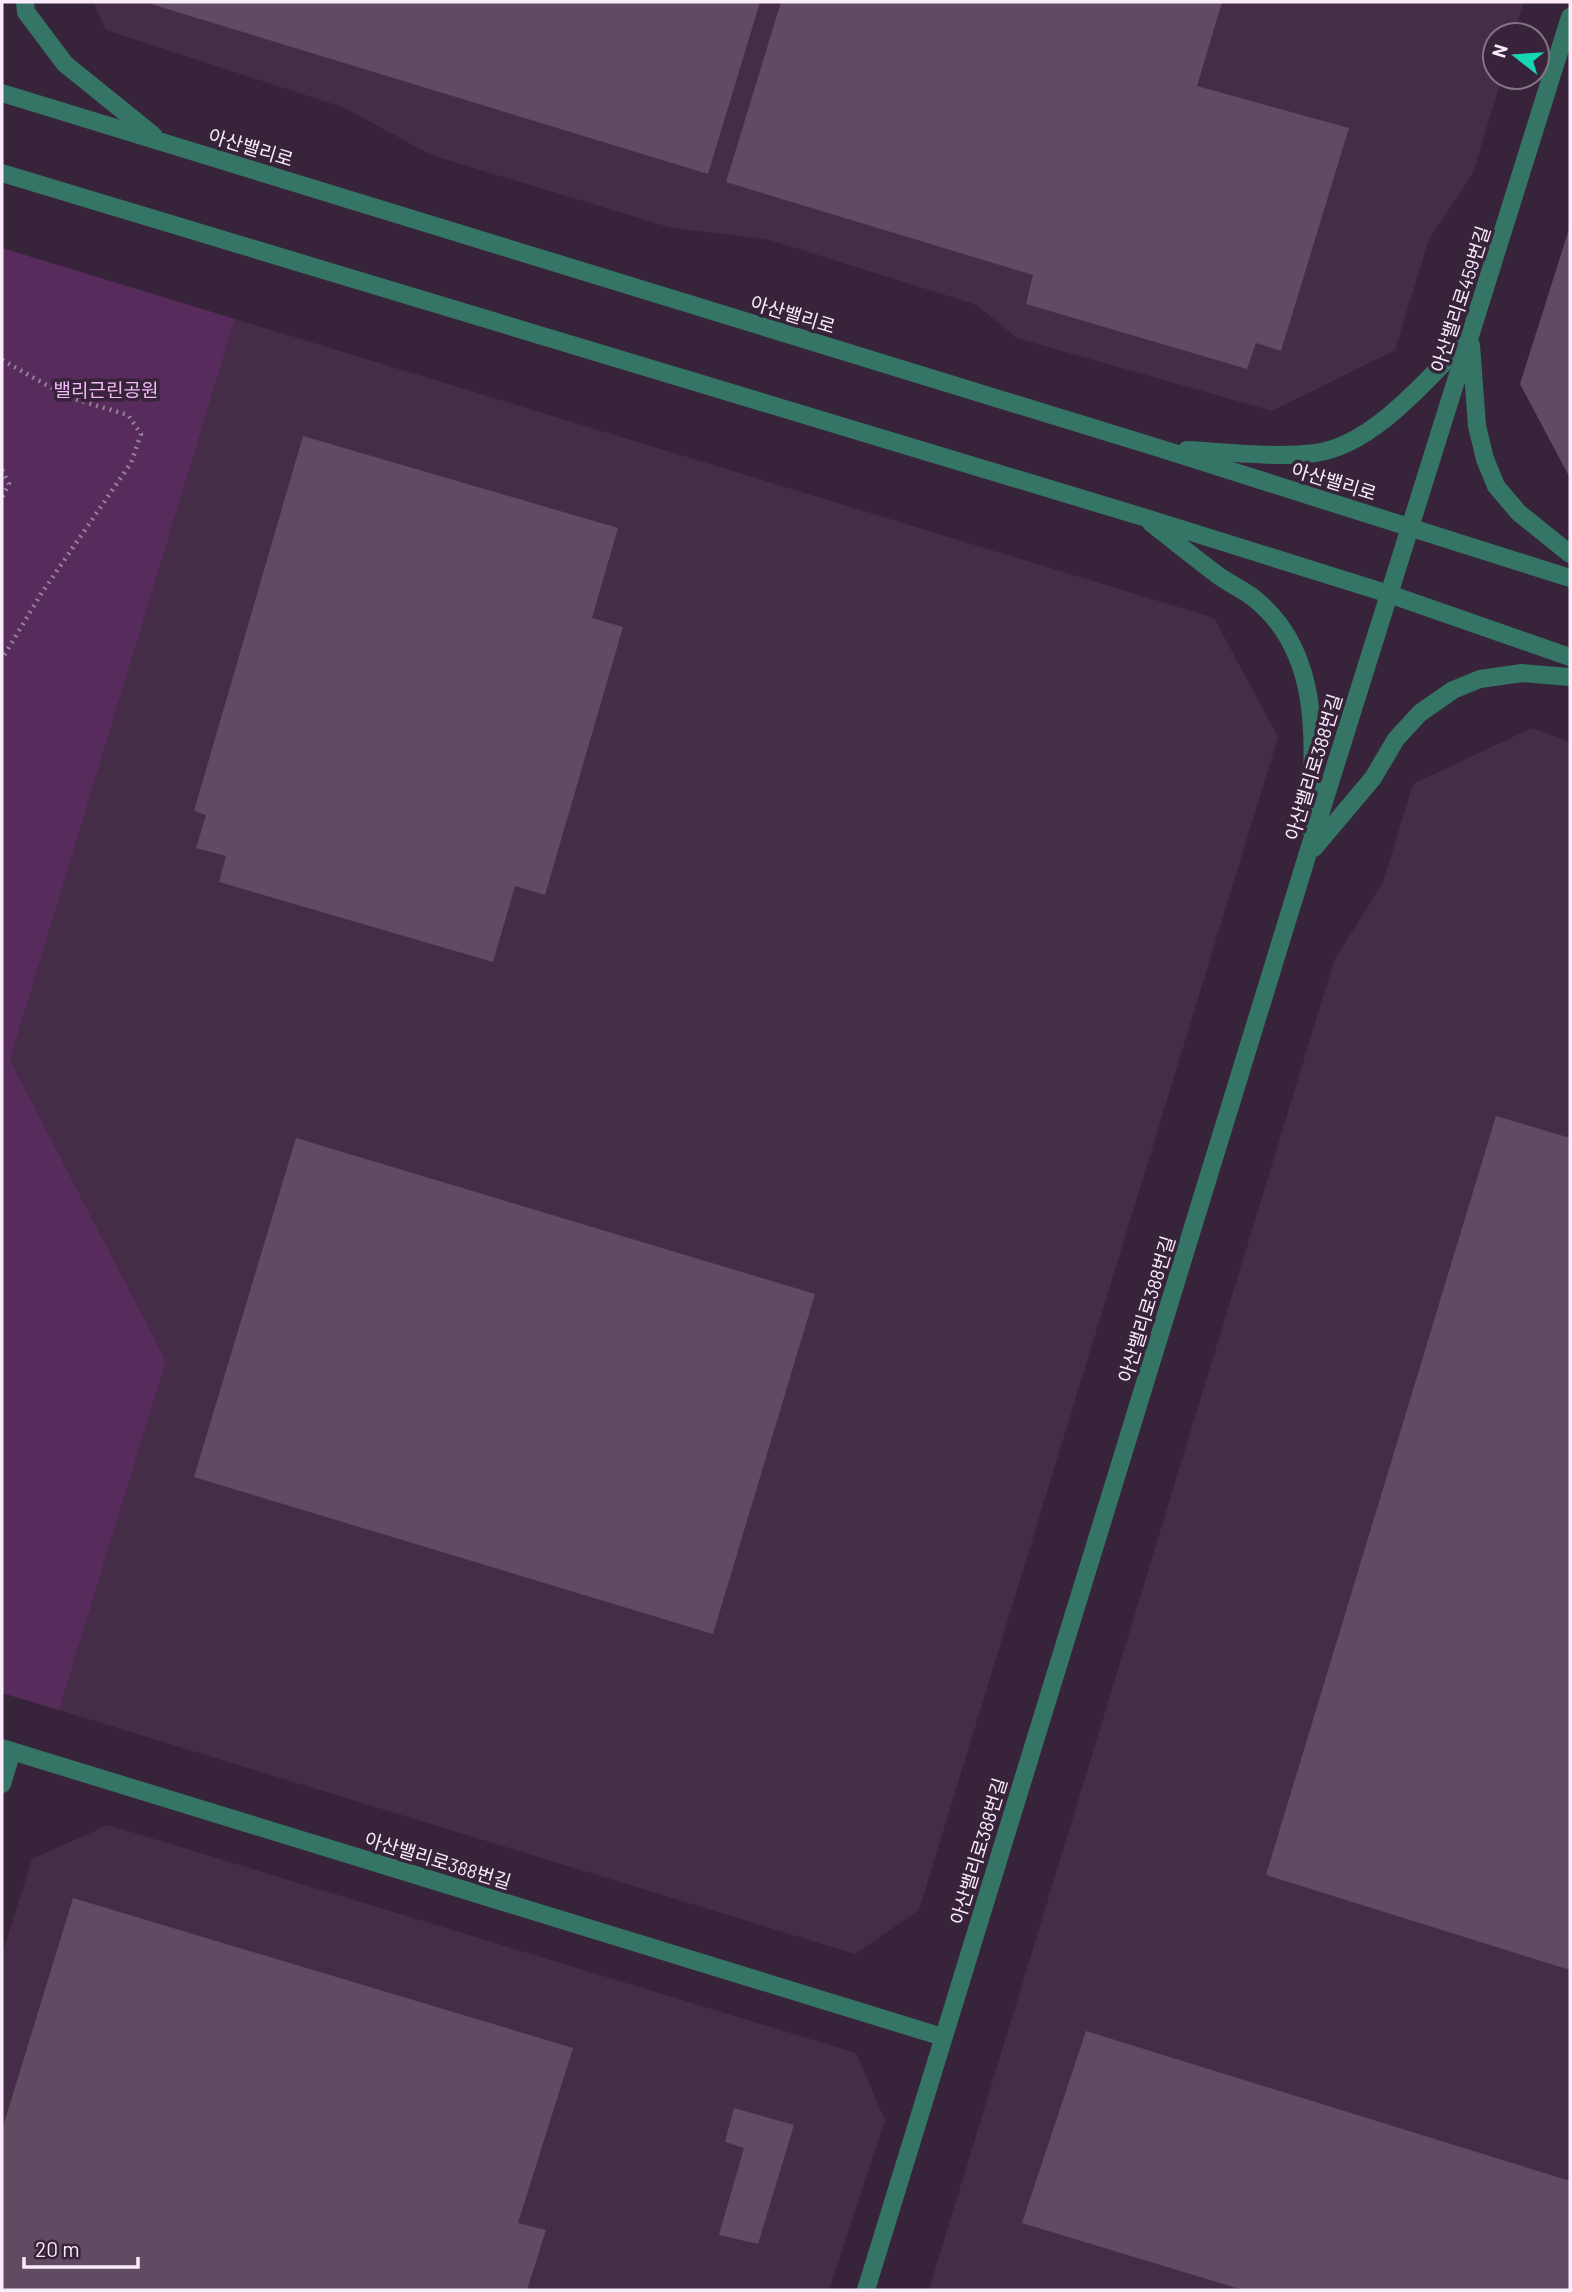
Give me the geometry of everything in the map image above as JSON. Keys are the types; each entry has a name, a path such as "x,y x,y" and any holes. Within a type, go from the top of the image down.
{"street":[{"path":"25,2 26,12 65,64 161,141"},
{"name":"아산밸리로459번길","path":"1389,594 1570,18"},
{"name":"아산밸리로","path":"2,93 1411,526 1570,578"},
{"path":"2,173 1143,517 1389,594 1570,657"},
{"path":"1162,449 1284,455 1318,453 1353,440 1387,419 1470,337"},
{"path":"1470,337 1477,426 1485,459 1496,486 1519,513 1570,554"},
{"path":"1143,517 1255,600 1282,628 1299,658 1308,691 1314,762 1307,856"},
{"name":"아산밸리로388번길","path":"866,2290 1389,594"},
{"path":"1307,856 1373,778 1396,739 1420,713 1453,691 1480,679 1522,673 1570,677"},
{"path":"2,1784 7,1749"},
{"name":"아산밸리로388번길","path":"7,1749 943,2037"}],"path":[{"path":"2,360 68,397 128,415 141,435 131,463 41,594 2,659"},
{"path":"2,470 9,484 2,498"}],"shaded area":[{"path":"93,2 1524,2 1518,21 1481,21 1481,91 1498,91 1473,173 1429,239 1395,350 1272,411 1017,338 977,305 767,239 672,228 431,155 345,108 106,30"},
{"path":"235,319 1214,618 1278,737 919,1910 855,1954 59,1710 166,1361 10,1060"},
{"path":"1532,728 1570,742 1570,2290 929,2290 1334,961 1383,882 1413,784"},
{"path":"108,1825 856,2053 885,2120 829,2290 2,2290 2,1955 32,1859"}],"green space":[{"name":"밸리근린공원","path":"2,248 235,319 10,1060 166,1361 59,1710 2,1693"}],"building":[{"path":"149,2 760,2 708,174"},
{"path":"781,2 1222,2 1197,86 1349,128 1281,351 1256,343 1247,369 1026,304 1033,275 726,182"},
{"path":"1570,226 1570,478 1520,384"},
{"path":"303,436 618,528 592,618 623,627 545,895 515,886 493,962 219,882 226,856 196,848 206,815 194,811"},
{"path":"1496,1116 1570,1138 1570,1970 1266,1875"},
{"path":"296,1138 815,1294 713,1634 194,1477"},
{"path":"73,1898 573,2048 518,2223 546,2230 527,2290 2,2290 2,2130"},
{"path":"1086,2031 1570,2181 1570,2290 1243,2290 1022,2223"},
{"path":"734,2108 794,2125 758,2244 719,2235 744,2148 725,2142"}]}
